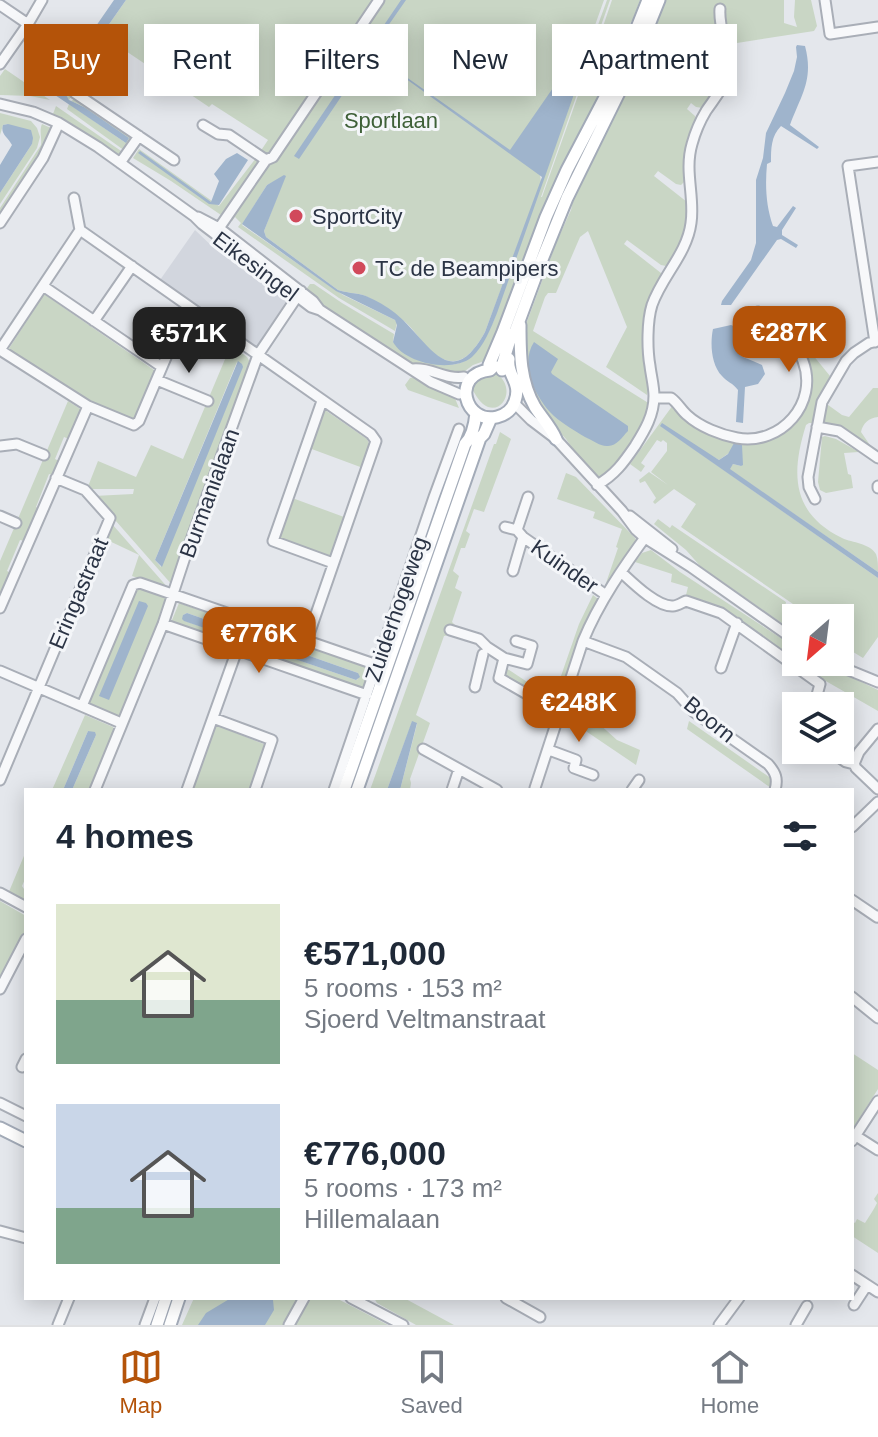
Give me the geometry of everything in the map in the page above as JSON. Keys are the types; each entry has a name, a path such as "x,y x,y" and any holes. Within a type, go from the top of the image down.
{"main road":[{"path":"509,332 546,217 623,63 648,0"},
{"path":"509,332 515,338 508,365 499,368 483,371 473,375 463,390 482,415 511,405 517,387 499,368 502,341 521,315 567,198 634,62 659,0"},
{"path":"521,315 520,354 524,380 537,410 556,439"},
{"name":"Zuiderhogeweg","path":"358,788 480,438 482,415"},
{"name":"Zuiderhogeweg","path":"345,788 465,444 475,422 482,415"},
{"path":"0,1128 24,1140"},
{"path":"157,1325 165,1300"},
{"path":"170,1325 178,1300"}],"street":[{"path":"0,5 28,24 42,0"},
{"path":"217,231 266,160 273,157 379,0"},
{"path":"825,0 830,34 878,27"},
{"path":"597,485 617,471 647,427 654,398 648,348 651,308 687,239 691,223 691,146 706,111 727,75 728,48 719,23 720,9"},
{"path":"0,64 24,30"},
{"path":"79,96 174,160"},
{"name":"Eikesingel","path":"0,104 33,112 59,123 194,216 205,219 311,307 431,382 463,390"},
{"path":"0,223 43,158 59,123"},
{"path":"203,125 218,134 229,135 266,160"},
{"path":"120,163 139,136"},
{"path":"815,499 808,477 822,402 838,372 854,353 876,342 873,296 848,166 878,162"},
{"path":"74,198 80,230 0,350 88,406 134,425 139,421 188,306"},
{"path":"80,230 371,434 376,441 307,640"},
{"path":"94,321 132,266"},
{"path":"43,286 162,367"},
{"name":"Burmanialaan","path":"96,788 163,624 258,355 299,294"},
{"path":"654,398 671,398 691,418 708,429 737,438 753,439 781,430 799,411 807,379 798,349 758,312"},
{"name":"Eikesingel","path":"413,369 422,368 450,378 463,390"},
{"path":"157,380 208,401"},
{"path":"322,401 273,541 333,563"},
{"path":"511,405 556,439 626,518 782,631"},
{"path":"0,608 88,406"},
{"path":"817,427 839,431 878,458"},
{"name":"Zuiderhogeweg","path":"335,788 459,429"},
{"path":"0,446 17,444 44,455"},
{"name":"Eringastraat","path":"37,687 110,518 85,490 56,478"},
{"name":"Kuinder","path":"513,571 528,497"},
{"path":"0,516 16,523"},
{"name":"Kuinder","path":"505,527 520,534 606,595"},
{"name":"Kuinder","path":"534,788 592,619 647,535"},
{"path":"621,572 657,601 672,606 686,601 721,613 820,684 818,692"},
{"path":"82,706 133,585 140,583 377,665"},
{"path":"721,668 737,623"},
{"path":"163,624 367,695"},
{"path":"450,630 479,639 504,658 527,664 532,646 516,641"},
{"name":"Boorn","path":"583,641 626,657 677,693 694,712 768,764 777,778 775,788"},
{"path":"188,788 237,650"},
{"path":"475,687 483,654"},
{"path":"499,678 504,658"},
{"path":"0,671 121,723"},
{"path":"479,671 499,678 560,713"},
{"path":"854,672 878,682"},
{"path":"0,780 37,687"},
{"path":"213,718 272,740 256,788"},
{"path":"878,729 859,752 854,764 878,789"},
{"path":"423,749 493,788"},
{"path":"549,750 576,760 574,768 593,775"},
{"path":"453,788 459,769"},
{"path":"633,788 639,780"},
{"path":"854,825 878,802"},
{"path":"0,893 24,906"},
{"path":"854,901 878,916"},
{"path":"0,989 23,952"},
{"path":"854,999 878,1018"},
{"path":"878,1101 854,1138 878,1150"},
{"path":"0,1103 24,1115"},
{"path":"0,1231 24,1237"},
{"path":"854,1276 878,1292"},
{"path":"854,1305 867,1285"},
{"path":"58,1325 68,1300"},
{"path":"145,1325 154,1300"},
{"path":"289,1325 303,1300"},
{"path":"510,1300 540,1317"},
{"path":"719,1325 738,1300"},
{"path":"364,1301 403,1325"},
{"path":"796,1325 807,1306"}],"shaded area":[{"path":"195,230 215,249 287,302 256,347 160,280"}],"green space":[{"name":"Sportlaan","path":"126,0 604,0 595,24 552,24 552,90 508,151 540,174 541,182 572,96 576,96 542,197 578,96 598,96 573,149 487,360 454,375 416,365 343,320 305,291 310,284 314,284 394,334 393,342 427,358 441,363 463,362 483,341 494,320 540,185 485,332 467,356 460,360 445,360 388,309 363,295 338,290 266,237 264,231 285,176 267,185 242,225 343,295 395,320 395,331 339,298 238,227 241,223 235,217 232,221 232,214 225,209 221,215 133,158 139,149 219,206 268,140 212,104 209,107 193,96 259,96 259,24 144,24 144,63 128,52 128,24 109,24"},
{"name":"Sportlaan","path":"607,0 610,0 602,24 598,24"},
{"path":"612,0 640,0 630,24 604,24"},
{"path":"664,0 784,0 784,23 797,27 795,0 811,0 817,26 814,31 737,43 737,24 654,24"},
{"path":"5,69 24,82 24,96 0,95 0,76"},
{"path":"622,96 712,96 703,108 691,103 687,109 696,120 684,182 676,184 658,171 654,176 687,202 684,237 677,254 666,266 627,240 624,244 661,273 648,301 644,319 647,395 606,367 627,327 588,231 580,237 556,293 548,293 545,297 533,331 650,404 637,435 602,478 596,478 539,410 524,373 525,327 573,200"},
{"path":"71,101 84,101 131,133 133,138 125,151 67,109 69,104 126,143 84,107"},
{"path":"56,106 124,153 120,157 53,114"},
{"path":"0,113 31,121 40,137 37,148 0,204 0,193 32,144 8,124 3,125 0,135"},
{"path":"42,124 53,129 49,141 0,218 0,208 41,145"},
{"path":"44,294 154,370 134,420 92,404 8,350"},
{"path":"796,309 798,329 808,349 830,376 819,399 815,423 806,425 801,443 797,475 804,504 825,528 873,550 878,572 729,469 733,464 741,466 742,452 729,453 719,460 661,426 878,578 878,637 863,658 854,653 854,604 793,604 681,527 696,504 674,489 655,504 653,502 656,498 645,481 640,483 639,480 649,472 668,485 651,472 667,451 667,443 657,440 641,463 645,466 641,472 630,464 673,405 692,424 720,432 769,438 789,427 805,392 804,354 793,335 768,314"},
{"path":"231,345 251,364 173,586 94,496 133,494 134,489 87,489 98,461 136,477 151,445 183,459","holes":["237,362 242,368 161,567 155,560"]},
{"path":"494,372 506,385 507,392 501,404 490,408 471,388 477,379"},
{"path":"415,377 454,396 459,408 408,390 405,385"},
{"path":"873,388 878,388 878,417 867,422 861,432 874,451 822,429 824,402 849,417"},
{"path":"68,401 82,410 69,439 64,437 55,459 59,461 53,475 49,474 25,541 20,540 7,571 11,573 0,600 0,561"},
{"path":"325,410 367,439 370,446 363,468 309,448"},
{"path":"500,432 511,439 484,512 474,509 466,531 470,534 453,571 459,576 455,588 462,592 452,622 456,626 454,634 444,636 416,715 430,723 410,779 410,788 401,788 417,724 412,722 388,788 371,788 494,444"},
{"path":"822,437 859,452 844,453 853,488 826,493 820,490"},
{"path":"566,473 576,477 637,542 607,587 622,529 593,518 595,512 557,499"},
{"path":"292,500 344,517 331,557 279,540"},
{"path":"658,519 670,528 672,525 786,602 782,604 782,623 701,567 686,550 654,524"},
{"path":"112,524 169,589 132,576 139,555 105,539"},
{"path":"651,550 782,639 782,651 723,611 685,599 688,587 671,582 672,574 635,562 642,553"},
{"path":"138,588 169,597 119,718 89,706 88,699"},
{"path":"593,595 598,599 587,620 558,708 505,675 506,668 553,699 579,624"},
{"path":"179,603 371,669 364,692 170,625","holes":["187,613 358,673 356,680 185,621 183,615"]},
{"path":"818,676 849,676 878,690 878,711 854,697 854,692 845,692"},
{"path":"567,710 597,722 617,740 640,750 636,765 565,717"},
{"path":"85,715 113,727 115,730 92,788 73,788 96,735 88,731 64,788 53,788"},
{"path":"689,721 772,779 771,788 687,729"},
{"path":"215,727 266,745 252,788 194,788"},
{"path":"24,856 24,902 8,894"},
{"path":"0,901 24,915 24,940 0,983"},
{"path":"854,1054 878,1070 878,1089 854,1127"},
{"path":"878,1193 878,1253 854,1237 854,1222 857,1219 865,1223 877,1203 874,1199"},
{"path":"193,1300 340,1300 388,1325 182,1325"},
{"path":"375,1300 408,1300 454,1325 416,1325"}],"water":[{"path":"114,0 126,0 109,24 97,24"},
{"path":"401,0 406,0 389,24 385,24"},
{"path":"797,45 805,46 808,68 805,87 790,125 819,147 817,149 781,126 773,138 766,180 767,203 773,226 777,227 793,206 796,208 782,235 798,245 796,248 781,239 777,240 731,305 721,305 751,260 756,243 756,180 766,133 794,71"},
{"path":"552,89 552,96 573,96 497,313 480,348 464,362 430,364 408,356 393,342 397,325 395,320 336,291 242,224 267,185 286,176 264,231 266,237 338,290 366,296 391,310 437,355 448,361 460,360 472,351 485,332 542,177 430,96 510,150"},
{"path":"56,96 67,96 84,107 129,138 126,143"},
{"path":"335,96 342,96 299,159 294,156"},
{"path":"3,125 31,130 33,138 0,193 0,165 12,145 3,131"},
{"path":"140,151 211,202 219,181 214,174 226,159 237,153 248,160 219,205 209,204 138,153"},
{"path":"731,325 739,328 736,346 739,354 762,365 765,374 758,384 745,387 743,423 736,422 738,390 718,371 712,354 713,329"},
{"path":"534,342 558,359 552,374 628,426 628,431 617,443 605,446 596,443 565,425 547,409 529,371 528,361"},
{"path":"238,361 243,367 162,567 155,560"},
{"path":"662,423 719,460 728,454 734,443 742,445 743,465 733,464 730,469 878,572 878,578 660,426"},
{"path":"139,601 148,606 109,700 99,696"},
{"path":"187,613 358,673 360,677 356,680 184,621 183,615"},
{"path":"412,721 417,723 401,788 388,788"},
{"path":"88,731 95,732 73,788 64,788"},
{"path":"228,1300 273,1300 274,1310 265,1325 198,1325 206,1313"}],"place":[{"name":"SportCity","path":"296,216"},
{"name":"TC de Beampipers","path":"359,268"}]}
